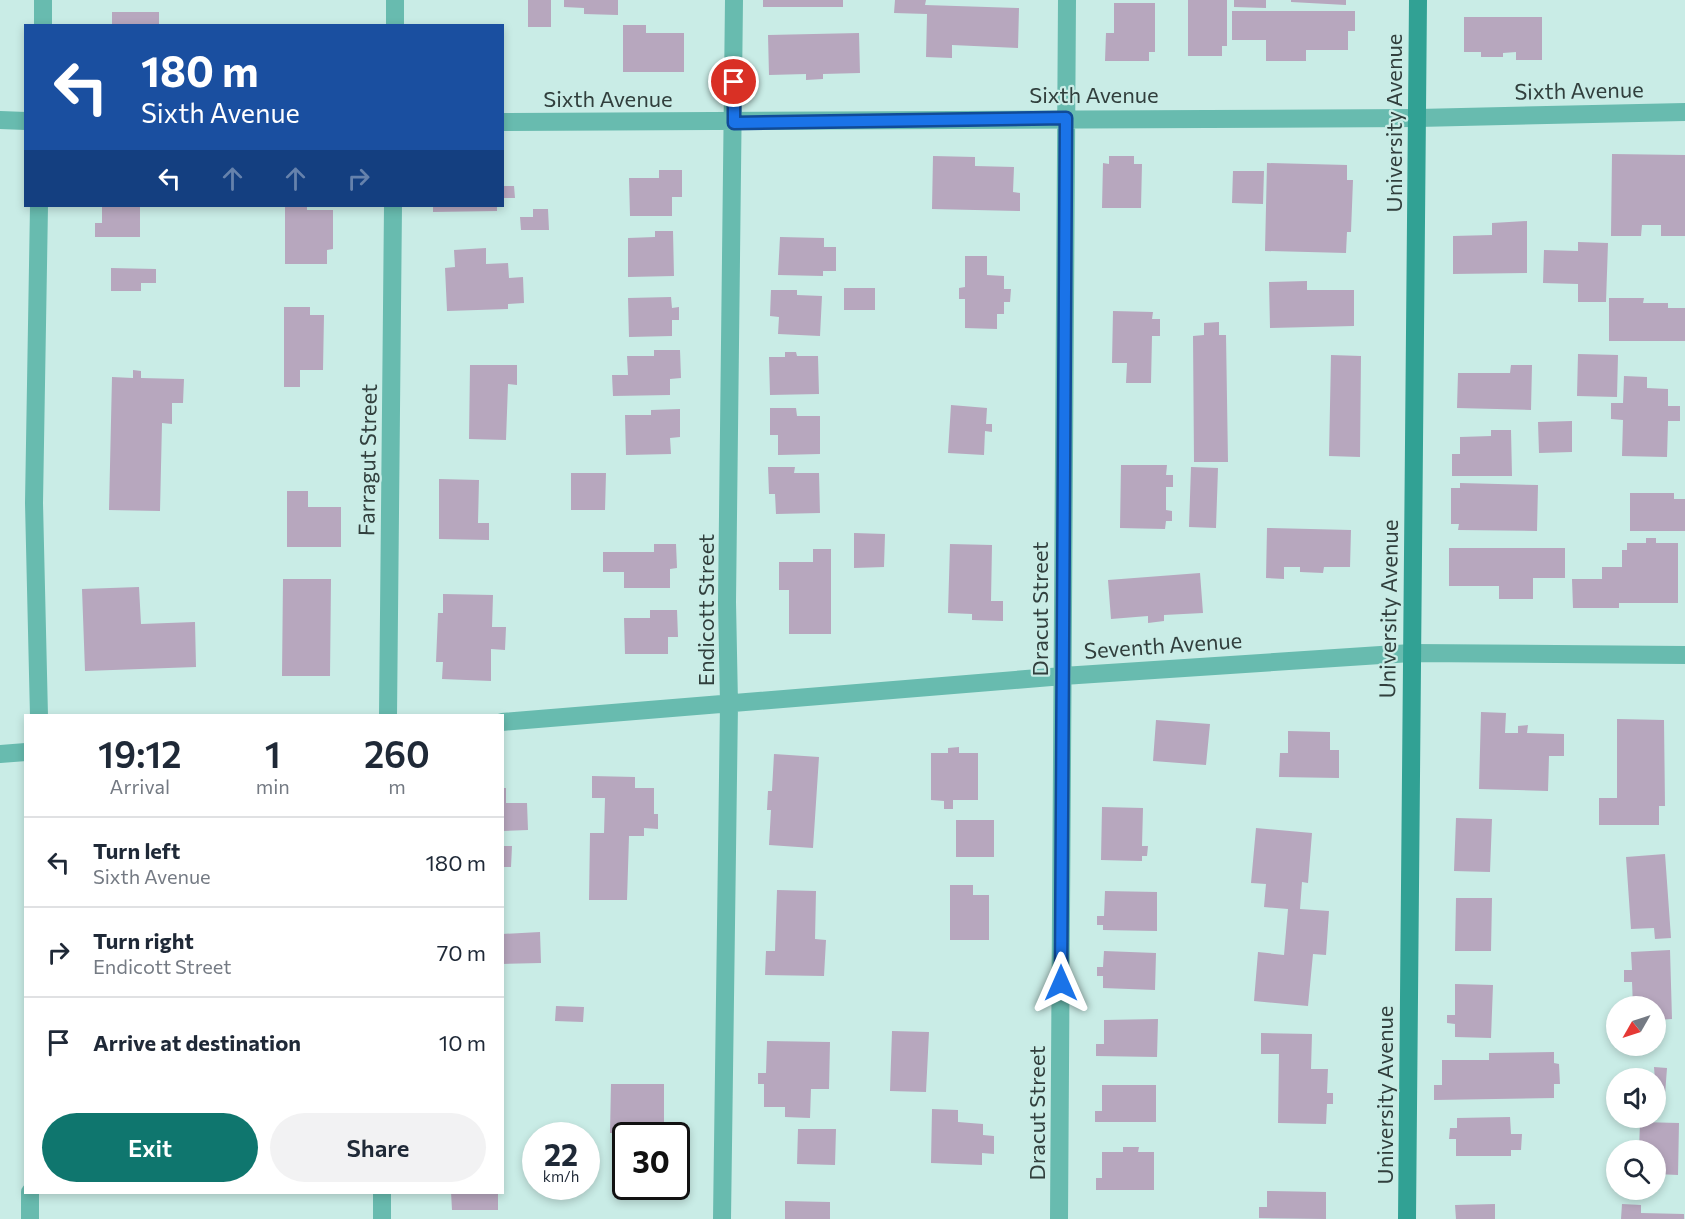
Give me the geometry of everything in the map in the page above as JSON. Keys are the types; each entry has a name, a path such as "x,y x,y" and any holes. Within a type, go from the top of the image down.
{"main road":[{"name":"University Avenue","path":"1407,1219 1418,0"}],"street":[{"path":"43,0 43,24"},
{"path":"394,24 395,0"},
{"name":"Endicott Street","path":"722,1219 729,704 727,602 734,0"},
{"name":"Dracut Street","path":"1059,1219 1067,0"},
{"name":"Sixth Avenue","path":"504,122 734,123 1066,118 1418,118 1685,112"},
{"path":"0,120 24,121"},
{"path":"39,207 34,503 39,713"},
{"name":"Farragut Street","path":"388,714 393,207"},
{"name":"Seventh Avenue","path":"504,722 1063,676 1411,654 1685,655"},
{"path":"0,754 24,752"},
{"path":"30,1194 30,1219"},
{"path":"382,1194 382,1219"}],"building":[{"path":"528,0 551,0 551,27 528,27"},
{"path":"564,0 618,0 618,15 584,14 584,8 564,7"},
{"path":"763,0 843,0 843,7 763,7"},
{"path":"895,0 926,0 925,5 1019,8 1018,48 952,45 952,58 926,57 927,14 894,13"},
{"path":"1188,0 1227,0 1227,46 1222,46 1222,56 1188,56"},
{"path":"1234,0 1266,0 1266,8 1234,7"},
{"path":"1291,0 1346,0 1346,5 1291,2"},
{"path":"1114,3 1155,3 1155,52 1149,52 1149,61 1105,61 1106,33 1114,33"},
{"path":"1232,11 1355,11 1355,31 1348,31 1348,50 1306,50 1306,61 1266,61 1266,40 1232,40"},
{"path":"112,12 159,12 159,24 112,24"},
{"path":"1464,17 1542,17 1542,60 1516,60 1516,52 1503,53 1503,57 1481,57 1481,52 1464,52"},
{"path":"623,25 646,25 646,33 684,33 684,72 623,72"},
{"path":"859,33 860,73 823,74 823,79 806,80 806,74 769,75 768,35"},
{"path":"1612,154 1685,155 1685,236 1661,236 1661,225 1642,225 1641,236 1611,236"},
{"path":"933,156 975,157 975,166 1014,167 1013,192 1020,193 1020,211 932,209"},
{"path":"1109,156 1134,156 1134,164 1142,164 1141,208 1102,208 1103,163 1109,164"},
{"path":"1267,163 1347,165 1347,180 1353,180 1351,232 1347,232 1346,253 1265,251"},
{"path":"659,170 682,170 682,197 672,197 672,216 630,216 629,178 659,178"},
{"path":"1233,171 1264,171 1263,204 1232,203"},
{"path":"504,186 514,186 515,198 504,198"},
{"path":"102,207 140,207 140,237 95,237 95,223 102,223"},
{"path":"285,207 333,210 333,249 327,250 327,264 285,264"},
{"path":"433,207 497,207 497,211 433,212"},
{"path":"533,209 548,209 549,230 521,230 520,217 533,217"},
{"path":"1527,221 1527,273 1453,274 1453,236 1492,235 1492,223"},
{"path":"655,231 673,231 674,276 628,277 628,238 655,237"},
{"path":"780,237 824,238 824,247 836,247 836,271 823,271 823,276 778,275"},
{"path":"1578,242 1608,243 1606,302 1578,302 1578,284 1543,283 1544,250 1578,251"},
{"path":"486,248 486,264 508,263 509,278 523,277 524,303 508,304 508,309 447,311 445,268 455,267 454,250"},
{"path":"965,256 987,256 987,275 1004,276 1004,289 1011,289 1010,302 1004,302 1004,314 997,314 997,329 965,328 965,299 959,299 959,288 965,287"},
{"path":"111,268 156,269 156,283 141,283 141,291 111,291"},
{"path":"1307,281 1307,290 1354,290 1354,326 1270,328 1269,282"},
{"path":"844,288 875,288 875,310 844,310"},
{"path":"771,290 797,290 797,295 822,296 820,336 778,334 779,317 770,316"},
{"path":"671,297 672,308 679,307 679,320 672,320 672,336 629,337 628,298"},
{"path":"1609,298 1644,298 1643,303 1668,303 1668,308 1685,308 1685,341 1609,341"},
{"path":"284,307 310,307 310,315 324,315 323,370 300,370 300,387 284,387"},
{"path":"1113,311 1153,312 1152,319 1160,319 1160,336 1152,336 1151,383 1126,383 1127,363 1112,363"},
{"path":"1219,322 1219,335 1226,335 1228,462 1194,462 1193,336 1204,335 1204,323"},
{"path":"654,350 680,350 681,378 670,379 670,395 613,396 612,375 628,375 627,356 654,356"},
{"path":"785,352 796,352 797,356 818,356 819,394 770,395 769,357 785,357"},
{"path":"1578,354 1618,355 1617,397 1577,396"},
{"path":"1331,355 1361,356 1360,457 1329,456"},
{"path":"470,365 517,365 517,385 508,384 506,440 469,439"},
{"path":"1511,365 1532,365 1531,410 1457,408 1458,373 1510,373"},
{"path":"133,370 141,371 141,378 184,379 183,403 172,403 172,424 162,423 160,511 109,510 112,377 133,378"},
{"path":"1624,376 1647,377 1647,388 1668,389 1668,406 1680,406 1680,421 1668,421 1667,457 1622,456 1623,420 1611,419 1611,403 1623,403"},
{"path":"951,405 987,408 986,424 992,424 992,432 985,431 984,455 948,453"},
{"path":"770,408 796,408 797,416 820,416 820,454 778,455 778,435 770,435"},
{"path":"680,409 680,437 670,438 671,454 626,455 625,415 651,415 651,410"},
{"path":"1572,421 1572,452 1539,453 1538,422"},
{"path":"1491,430 1511,430 1512,476 1452,476 1452,454 1460,454 1460,437 1491,436"},
{"path":"1121,465 1167,465 1166,475 1173,475 1173,487 1166,487 1166,510 1172,511 1172,521 1166,521 1165,529 1120,528"},
{"path":"768,467 795,467 794,473 819,473 820,513 776,514 775,494 769,494"},
{"path":"1191,467 1218,468 1216,528 1189,527"},
{"path":"571,473 606,473 605,510 571,510"},
{"path":"439,479 479,480 478,523 489,523 489,540 439,539"},
{"path":"1460,483 1538,485 1537,531 1458,530 1459,524 1451,524 1451,488 1460,488"},
{"path":"287,491 308,491 308,507 341,507 341,547 287,547"},
{"path":"1630,493 1674,493 1674,499 1685,499 1685,531 1630,531"},
{"path":"1267,528 1351,530 1350,567 1324,567 1323,573 1300,572 1300,567 1284,567 1284,579 1266,578"},
{"path":"854,533 885,534 884,567 854,568"},
{"path":"1646,538 1656,538 1656,543 1678,543 1678,603 1619,603 1619,608 1573,608 1572,579 1602,579 1602,567 1622,567 1622,550 1627,550 1627,543 1646,543"},
{"path":"654,544 676,544 677,568 670,569 670,588 624,588 624,572 603,572 603,552 654,552"},
{"path":"950,544 992,545 991,601 1003,601 1003,621 972,620 972,614 948,613"},
{"path":"1449,548 1565,548 1565,578 1533,578 1533,599 1499,599 1499,586 1449,586"},
{"path":"813,549 831,549 831,634 789,634 789,590 779,590 779,562 813,562"},
{"path":"1200,573 1203,613 1164,615 1164,621 1148,623 1148,616 1111,619 1108,580"},
{"path":"283,579 331,579 330,676 282,676"},
{"path":"139,587 141,624 195,622 196,667 85,671 82,589"},
{"path":"443,594 493,595 492,627 506,627 505,650 491,649 491,681 442,679 443,662 436,662 438,613 443,613"},
{"path":"650,610 677,610 678,637 668,637 668,654 625,654 624,618 650,618"},
{"path":"1481,712 1506,713 1505,733 1518,733 1518,726 1528,725 1527,733 1564,734 1564,756 1549,756 1548,791 1479,789"},
{"path":"1617,719 1664,720 1665,806 1659,806 1659,825 1599,825 1599,798 1617,798"},
{"path":"1156,720 1210,724 1206,765 1153,761"},
{"path":"1288,731 1330,732 1330,750 1339,750 1339,778 1279,777 1280,753 1288,753"},
{"path":"959,747 959,753 978,753 978,800 953,800 953,809 944,809 944,801 931,800 931,753 948,753 948,748"},
{"path":"774,754 819,757 813,848 769,845 771,810 767,810 768,791 772,791"},
{"path":"592,776 635,777 635,788 654,788 654,814 658,814 658,829 644,828 644,836 629,836 627,900 589,900 590,833 604,833 605,798 592,798"},
{"path":"504,788 506,788 506,803 527,803 528,830 504,831"},
{"path":"1102,807 1143,808 1142,846 1148,846 1147,856 1142,856 1142,861 1101,860"},
{"path":"1456,818 1492,819 1490,872 1454,871"},
{"path":"956,820 994,820 994,857 956,857"},
{"path":"1256,828 1312,833 1308,883 1302,882 1300,909 1329,911 1326,955 1313,954 1308,1006 1254,1001 1258,952 1284,955 1288,909 1264,907 1266,884 1251,883"},
{"path":"504,846 512,846 511,867 504,867"},
{"path":"1665,854 1671,938 1655,939 1654,928 1631,929 1626,857"},
{"path":"950,885 973,885 973,895 989,895 989,940 950,940"},
{"path":"777,890 816,891 815,939 826,940 824,976 765,975 766,951 775,951"},
{"path":"1105,891 1157,892 1157,931 1103,930 1103,925 1097,925 1097,916 1104,916"},
{"path":"1456,898 1492,898 1491,951 1455,951"},
{"path":"540,932 541,963 504,964 504,934"},
{"path":"1670,950 1672,1019 1666,1019 1666,996 1633,996 1632,982 1624,982 1624,970 1632,970 1631,952"},
{"path":"1104,951 1156,953 1155,990 1103,988 1103,976 1097,976 1097,967 1103,967"},
{"path":"1455,984 1493,985 1491,1038 1455,1037 1455,1024 1447,1023 1447,1015 1455,1015"},
{"path":"556,1006 584,1007 583,1022 555,1021"},
{"path":"1158,1019 1157,1057 1096,1056 1096,1044 1104,1044 1104,1020"},
{"path":"892,1031 929,1032 926,1092 890,1091"},
{"path":"1261,1033 1312,1034 1311,1069 1328,1069 1327,1093 1333,1093 1333,1104 1327,1104 1326,1124 1278,1123 1279,1054 1261,1054"},
{"path":"767,1041 830,1042 829,1089 811,1089 810,1118 785,1117 785,1107 764,1107 764,1084 758,1084 758,1073 766,1073"},
{"path":"1554,1052 1554,1063 1559,1064 1560,1084 1554,1084 1554,1098 1434,1100 1434,1085 1442,1085 1442,1060 1489,1060 1489,1053"},
{"path":"611,1084 664,1084 664,1122 612,1122 612,1133 610,1133"},
{"path":"1102,1085 1156,1085 1156,1122 1095,1122 1095,1111 1102,1111"},
{"path":"932,1109 958,1110 958,1122 983,1124 983,1135 994,1136 994,1154 982,1153 982,1165 931,1163"},
{"path":"1510,1117 1511,1134 1522,1134 1521,1150 1511,1150 1511,1156 1456,1156 1456,1139 1449,1139 1450,1128 1457,1128 1457,1118"},
{"path":"1666,1123 1679,1123 1678,1175 1666,1174 1666,1140 1639,1140 1640,1128 1666,1128"},
{"path":"798,1129 836,1129 835,1165 797,1164"},
{"path":"1123,1147 1139,1147 1138,1152 1154,1152 1154,1190 1096,1190 1096,1178 1102,1178 1102,1152 1123,1152"},
{"path":"1267,1191 1326,1192 1326,1219 1259,1218 1259,1207 1267,1207"},
{"path":"451,1194 498,1194 498,1210 452,1210"},
{"path":"785,1201 830,1202 830,1219 785,1219"},
{"path":"1495,1204 1495,1219 1456,1219 1455,1205"},
{"path":"1622,1204 1641,1205 1641,1213 1684,1214 1684,1219 1621,1219"}],"route":[{"path":"734,82 734,123 1066,118 1061,983"}]}
